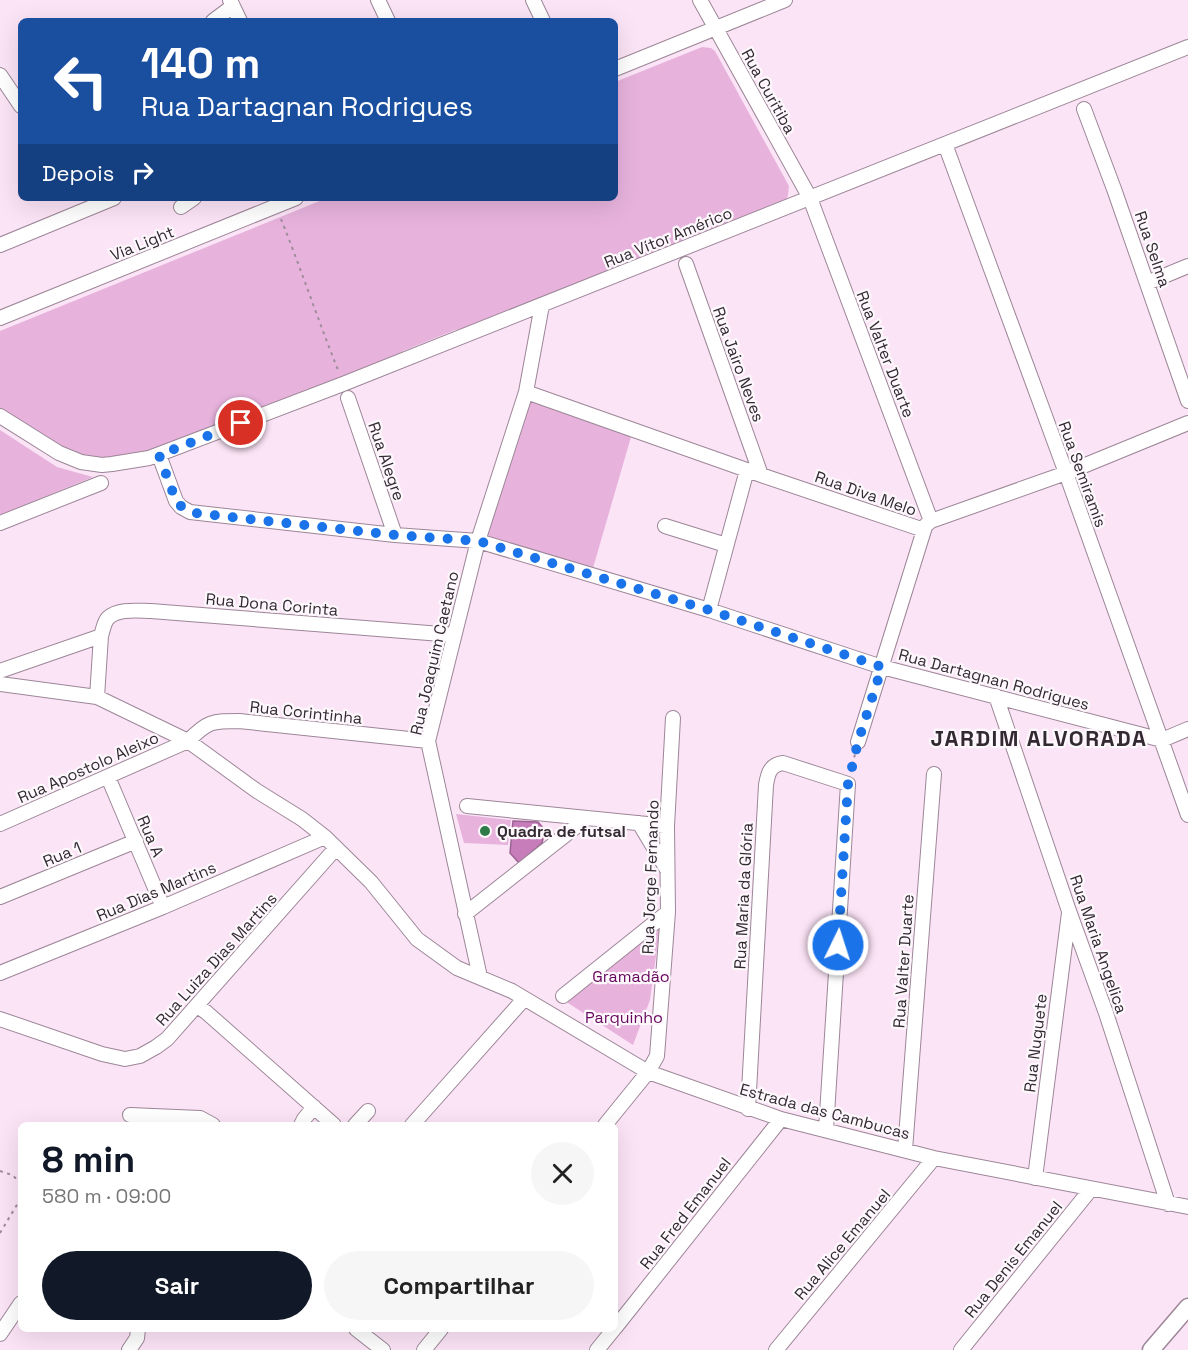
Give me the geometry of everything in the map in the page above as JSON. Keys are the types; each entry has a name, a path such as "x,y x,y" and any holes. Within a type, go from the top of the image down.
{"main road":[{"path":"1156,1348 1188,1307"}],"street":[{"path":"378,0 387,18"},
{"path":"533,0 542,18"},
{"name":"Rua Curitiba","path":"700,0 810,198"},
{"path":"618,68 785,0"},
{"path":"216,18 231,3 238,18"},
{"name":"Rua Vítor Américo","path":"159,455 343,384 1188,47"},
{"path":"0,75 18,102"},
{"name":"Rua Selma","path":"1084,109 1188,401"},
{"name":"Rua Semiramis","path":"945,144 1188,815"},
{"name":"Rua Valter Duarte","path":"810,198 928,525"},
{"path":"181,207 190,201"},
{"name":"Via Light","path":"0,318 288,201"},
{"path":"0,245 86,203"},
{"name":"Rua Jairo Neves","path":"686,264 761,475"},
{"path":"1147,283 1188,266"},
{"name":"Rua Joaquim Caetano","path":"480,977 428,741 478,541 526,392 542,305"},
{"name":"Rua Diva Melo","path":"526,392 761,475 928,525 1066,473 1188,423"},
{"name":"Rua Alegre","path":"348,398 395,535"},
{"path":"0,416 59,453 81,462 102,465 159,455"},
{"name":"Rua Dartagnan Rodrigues","path":"159,455 176,501 190,512 395,535 478,541 709,610 882,667 1162,740"},
{"path":"709,610 747,470"},
{"path":"0,523 101,483"},
{"path":"858,742 928,525"},
{"path":"664,526 726,545"},
{"name":"Rua Dona Corinta","path":"101,636 107,619 112,615 133,610 454,635"},
{"path":"0,671 101,636 97,698"},
{"name":"Estrada das Cambucas","path":"0,684 97,698 188,741 325,837 371,882 417,939 457,968 512,991 648,1072 781,1119 934,1158 1188,1207"},
{"name":"Rua Maria Angelica","path":"996,696 1106,1013 1168,1204"},
{"name":"Rua Jorge Fernando","path":"607,1122 648,1072 657,1056 668,912 667,826 673,717"},
{"name":"Rua Corintinha","path":"188,741 209,723 239,721 428,741"},
{"path":"1162,740 1188,729"},
{"name":"Rua Apostolo Aleixo","path":"0,824 188,741"},
{"name":"Rua Maria da Glória","path":"748,1108 768,774 772,767 783,763 848,784"},
{"name":"Rua Valter Duarte","path":"905,1150 934,774"},
{"name":"Rua A","path":"108,777 163,907"},
{"path":"826,1130 848,784"},
{"path":"467,806 667,826"},
{"path":"465,914 587,818"},
{"path":"639,823 668,870"},
{"name":"Rua Dias Martins","path":"0,973 163,907 325,837"},
{"name":"Rua 1","path":"0,897 136,841"},
{"name":"Rua Luiza Dias Martins","path":"0,1019 102,1054 125,1059 140,1056 167,1039 336,848"},
{"name":"Rua Nuguete","path":"1035,1178 1069,911"},
{"path":"563,996 668,912"},
{"path":"415,1122 524,999"},
{"path":"197,1006 331,1122"},
{"path":"302,1122 314,1107"},
{"path":"357,1122 368,1111"},
{"path":"130,1115 200,1118 207,1122"},
{"name":"Rua Fred Emanuel","path":"618,1324 781,1119"},
{"name":"Rua Alice Emanuel","path":"776,1350 934,1158"},
{"name":"Rua Denis Emanuel","path":"961,1350 1091,1188"},
{"path":"0,1334 18,1307"},
{"path":"129,1350 137,1338 138,1332"},
{"path":"360,1332 383,1350"},
{"path":"424,1350 439,1332"},
{"name":"Rua Fred Emanuel","path":"597,1350 612,1332"}],"path":[{"path":"276,206 343,384"},
{"path":"848,784 858,742"},
{"path":"0,1171 12,1175 18,1180"},
{"path":"0,1233 18,1203"}],"green space":[{"path":"702,47 711,48 715,51 789,186 786,204 493,322 455,330 403,351 379,367 130,461 67,455 0,411 0,331 320,201 618,201 618,81"},
{"path":"526,392 633,430 591,575 478,541"},
{"path":"0,430 57,467 93,477 0,515"},
{"name":"Quadra de futsal","path":"456,814 511,820 508,845 464,843"},
{"path":"660,926 650,1000 633,1045 568,1003 569,995"}],"shaded area":[{"path":"513,821 538,822 545,830 542,843 519,863 510,853"}],"place":[{"name":"Quadra de futsal","path":"485,831"}],"district":[{"name":"JARDIM ALVORADA","path":"1039,738"}],"route":[{"path":"241,423 159,455 176,501 186,511 395,535 478,541 709,610 882,667 858,742 848,784 838,945"}],"park label":[{"name":"Gramadão","path":"631,976"},
{"name":"Parquinho","path":"624,1017"}]}
